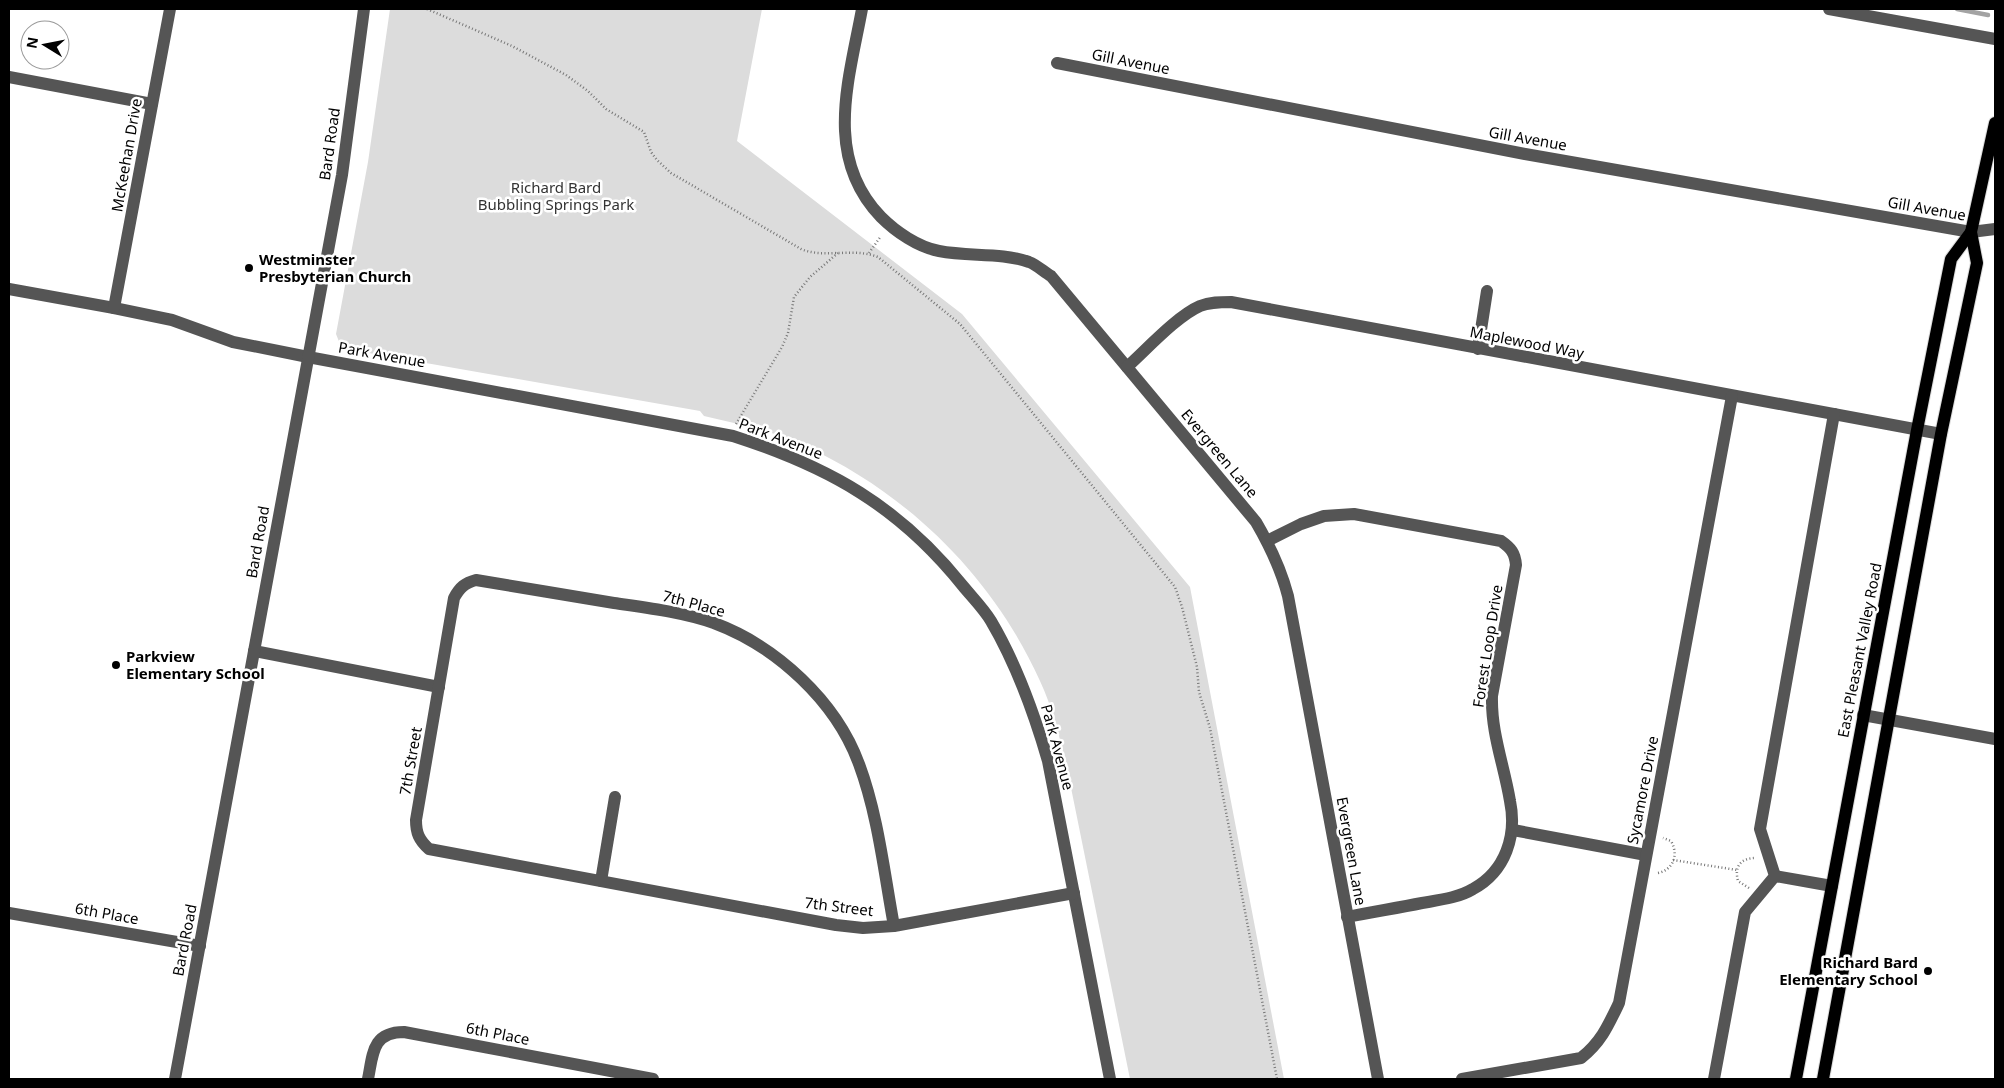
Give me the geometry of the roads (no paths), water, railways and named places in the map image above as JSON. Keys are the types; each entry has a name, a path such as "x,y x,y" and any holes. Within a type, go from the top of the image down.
{"main road":[{"name":"East Pleasant Valley Road","path":"1823,1079 1941,434 1977,263 1971,232 1995,125"},
{"name":"East Pleasant Valley Road","path":"1796,1079 1863,715 1951,259 1971,232"}],"street":[{"name":"McKeehan Drive","path":"114,308 170,9"},
{"name":"Bard Road","path":"175,1079 342,175 364,9"},
{"name":"Evergreen Lane","path":"862,9 844,106 844,141 851,170 865,197 889,225 912,241 934,250 952,254 1006,256 1030,262 1051,276 1256,522 1282,571 1378,1079"},
{"path":"1829,9 1995,39"},
{"name":"Gill Avenue","path":"1057,63 1525,154 1971,232 1995,229"},
{"path":"9,77 152,104"},
{"name":"Park Avenue","path":"9,289 172,320 234,342 733,436 768,447 857,489 902,522 944,562 990,620 1016,671 1034,713 1048,761 1110,1079"},
{"path":"1478,349 1487,291"},
{"name":"Maplewood Way","path":"1127,367 1187,313 1201,306 1216,302 1231,302 1941,434"},
{"name":"Sycamore Drive","path":"1462,1079 1581,1058 1603,1036 1619,1003 1732,396"},
{"path":"1775,876 1760,829 1834,414"},
{"name":"Forest Loop Drive","path":"1267,541 1301,524 1324,516 1354,514 1501,541 1510,547 1515,555 1516,565 1492,696 1492,716 1496,741 1509,791 1513,830 1506,853 1484,882 1473,889 1448,898 1347,917"},
{"name":"7th Place","path":"438,687 454,598 459,589 467,583 476,580 680,613 714,623 739,635 783,663 795,673 822,702 842,728 858,762 871,803 894,926"},
{"path":"254,651 438,687"},
{"name":"7th Street","path":"438,687 416,820 416,831 421,841 429,849 836,925 863,928 894,926 1074,893"},
{"path":"1863,715 1995,739"},
{"path":"601,881 615,797"},
{"path":"1513,830 1646,855"},
{"path":"1775,876 1832,886"},
{"path":"1714,1079 1745,912 1775,876"},
{"name":"6th Place","path":"9,913 200,946"},
{"name":"6th Place","path":"368,1079 378,1042 394,1032 404,1032 652,1079"}],"waterway":[{"path":"1957,9 1988,15"}],"place":[{"name":"Westminster Presbyterian Church","path":"249,268"},
{"name":"Parkview Elementary School","path":"116,665"},
{"name":"Richard Bard Elementary School","path":"1928,971"}],"park label":[{"name":"Richard Bard Bubbling Springs Park","path":"556,196"}]}
